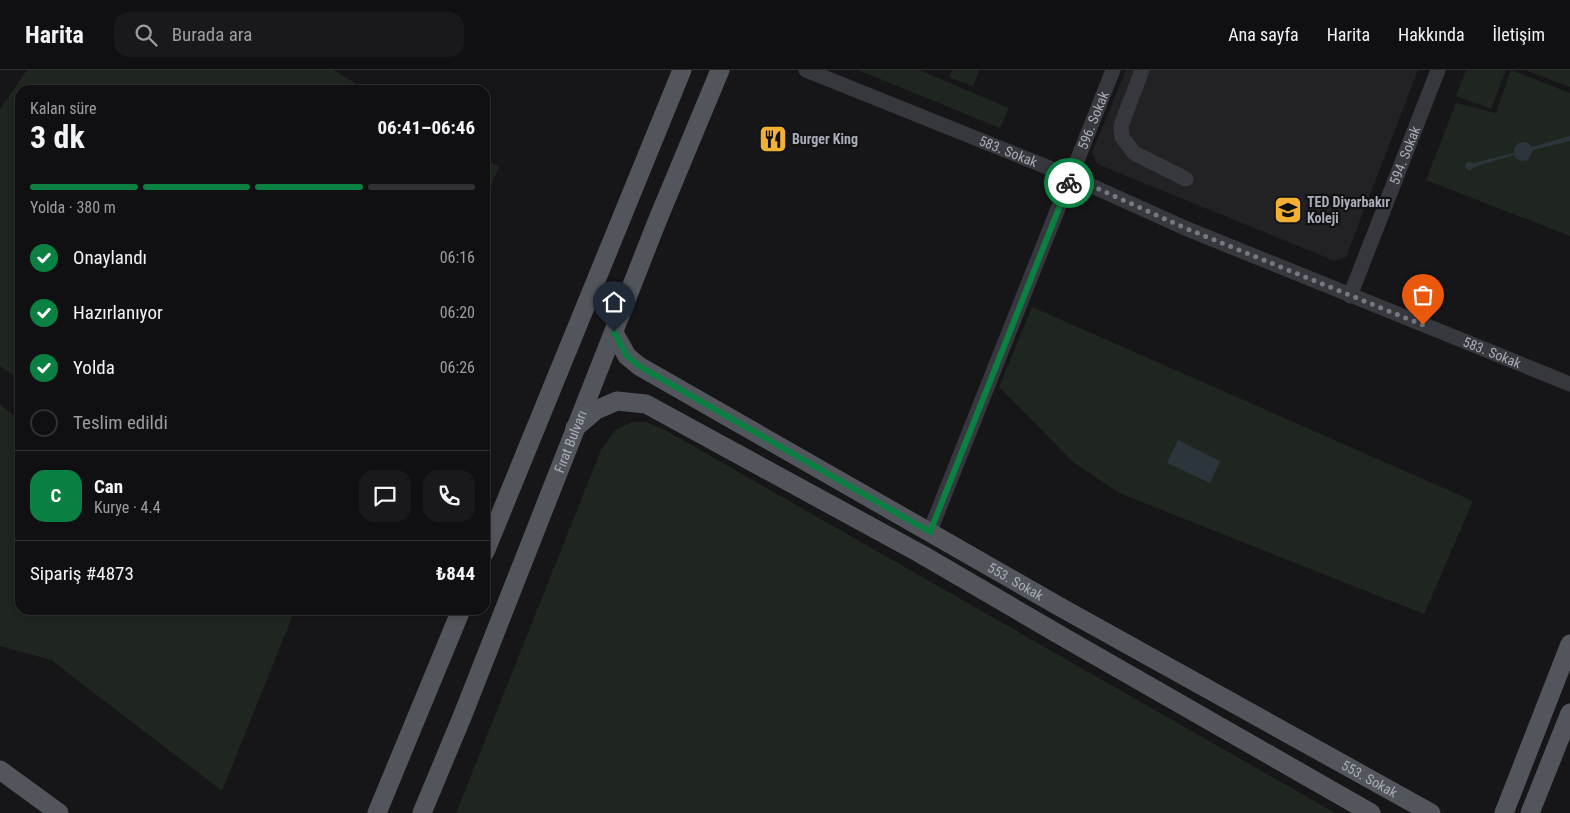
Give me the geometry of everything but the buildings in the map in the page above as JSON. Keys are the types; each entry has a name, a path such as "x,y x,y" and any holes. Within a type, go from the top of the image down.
{"main road":[{"path":"490,540 682,70"},
{"name":"Fırat Bulvarı","path":"422,813 462,717 658,219 720,70"},
{"name":"553. Sokak","path":"614,332 627,356 639,366 1062,608 1431,813"},
{"path":"575,428 596,410 617,401 646,404 921,554 1371,813"},
{"path":"376,813 459,615"},
{"path":"1504,813 1570,644"},
{"path":"1530,813 1570,713"},
{"path":"0,770 59,813"}],"street":[{"name":"583. Sokak","path":"806,70 1072,177 1185,228 1350,296 1570,384"},
{"name":"596. Sokak","path":"930,532 1113,70"},
{"path":"1142,70 1121,126 1122,137 1134,153 1186,179"},
{"name":"594. Sokak","path":"1350,296 1438,70"}],"shaded area":[{"path":"27,70 333,70 358,85 17,85"},
{"path":"858,70 919,70 1009,108 1000,128"},
{"path":"952,70 979,70 973,86 949,77"},
{"name":"TED Diyarbakır Koleji","path":"1126,70 1418,70 1346,257 1335,261 1097,164 1092,152"},
{"path":"1466,70 1506,70 1491,109 1456,96"},
{"path":"1511,70 1570,93 1570,236 1426,180 1456,103 1496,113"},
{"path":"1525,70 1570,70 1570,87"},
{"path":"15,87 15,376 0,366 0,109"},
{"path":"1570,136 1570,141 1533,150 1528,160 1517,159 1514,155 1474,167 1469,171 1465,167 1467,162 1474,163 1514,153 1516,146 1521,143 1526,142 1532,147"},
{"path":"490,162 499,167 490,188"},
{"path":"1032,307 1473,501 1424,614 1119,493 1073,462 999,387"},
{"path":"0,405 15,416 15,615 293,615 222,791 51,660 0,646"},
{"path":"632,422 646,422 665,430 1335,813 456,813 601,450 615,430"},
{"path":"1178,440 1220,461 1210,483 1167,463"}],"way so far":[{"path":"1069,183 1072,177 1185,228 1423,325"}],"place":[{"name":"Burger King","path":"773,139"},
{"name":"TED Diyarbakır Koleji","path":"1288,210"}],"route":[{"path":"614,332 627,356 639,366 930,532 1069,183"}]}
